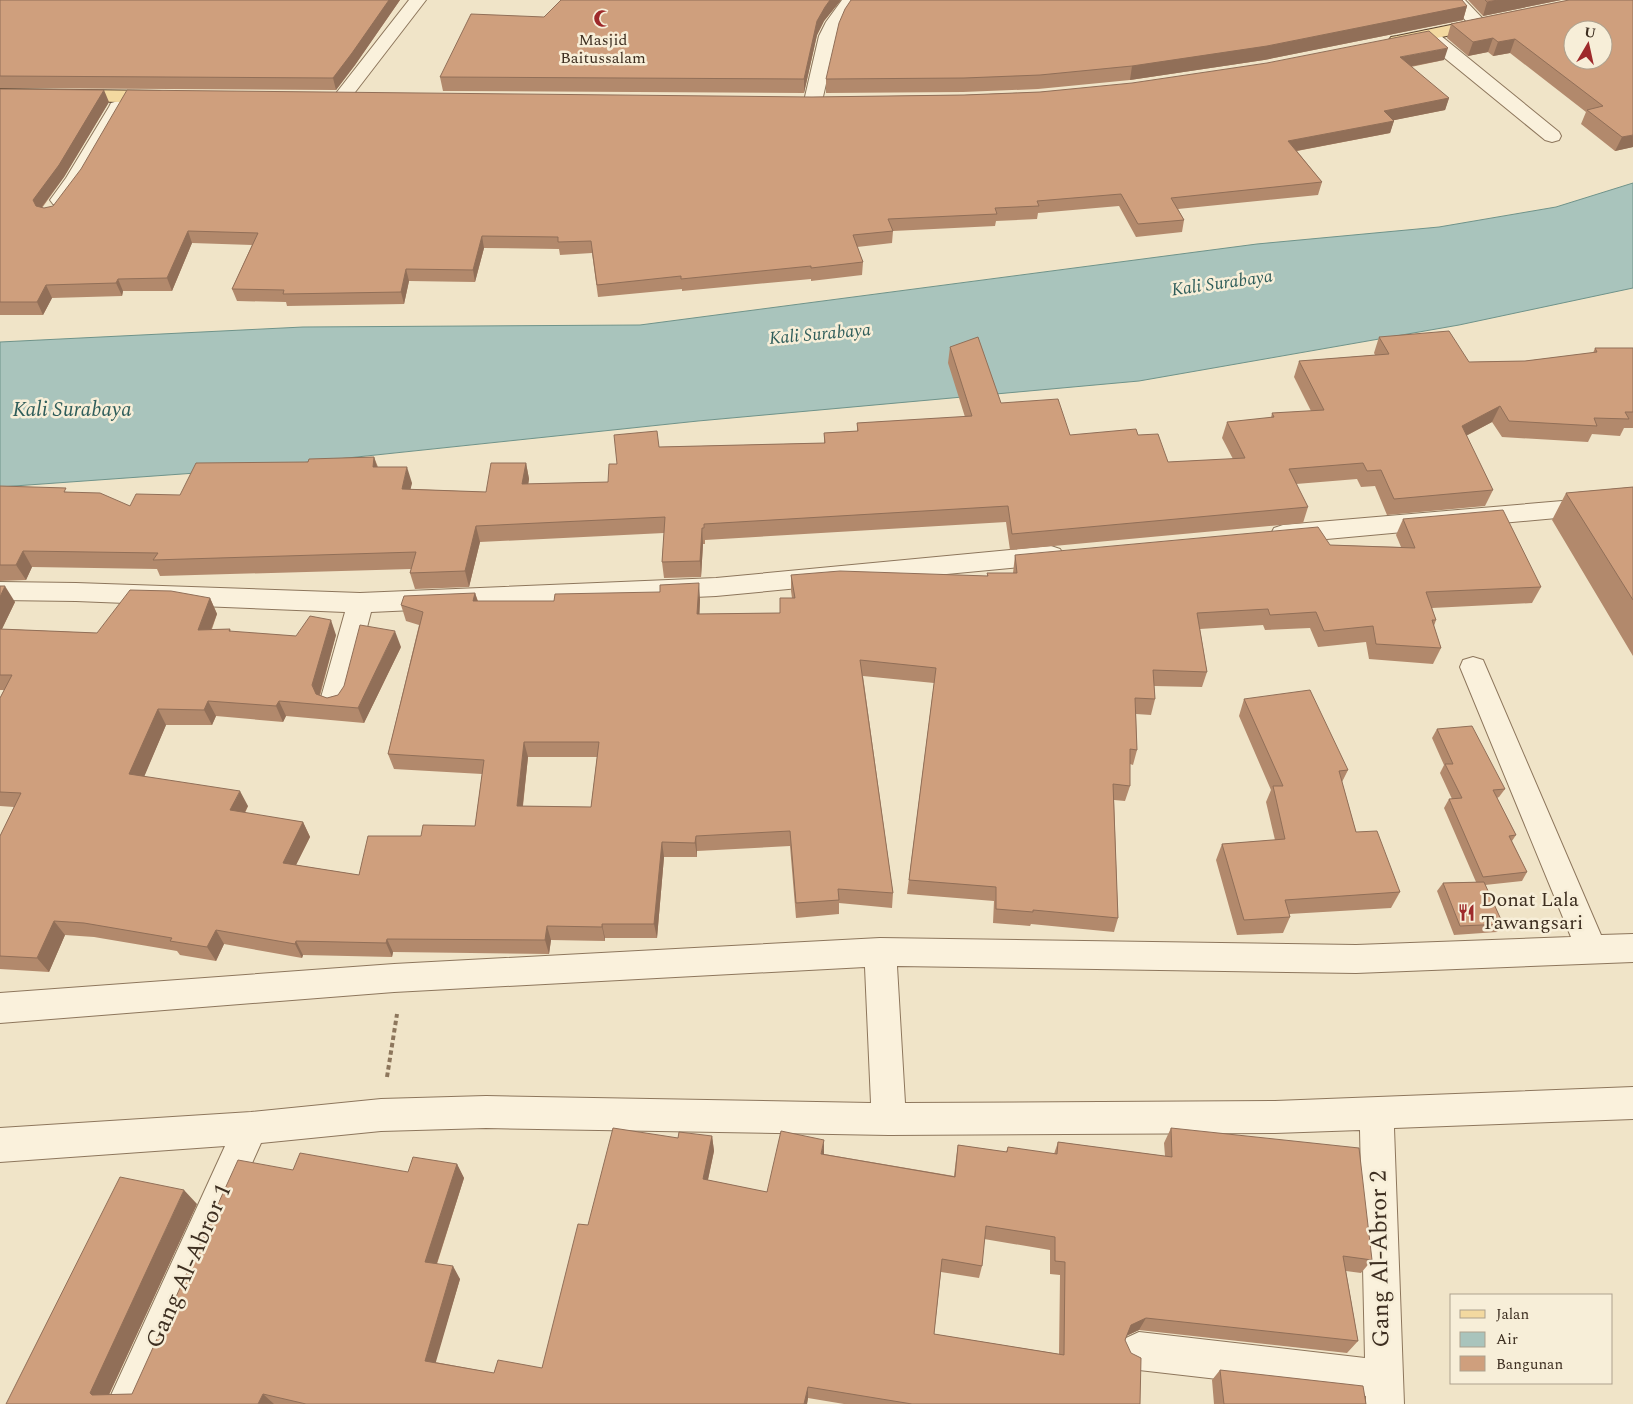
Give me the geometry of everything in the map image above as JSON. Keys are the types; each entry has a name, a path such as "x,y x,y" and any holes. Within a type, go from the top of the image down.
{"main road":[{"path":"1380,44 1498,20"},
{"path":"0,94 180,97"},
{"path":"324,96 363,96"},
{"path":"794,101 832,100"}],"street":[{"path":"343,96 418,0"},
{"path":"813,101 828,36 835,22 851,0"},
{"path":"1456,0 1479,24"},
{"path":"1429,35 1552,136"},
{"path":"50,213 75,180 123,97"},
{"path":"1262,536 1633,504"},
{"path":"0,591 76,592 360,603 716,586 1077,553"},
{"path":"334,701 360,603"},
{"path":"1474,667 1592,950"},
{"path":"0,1008 403,977 880,952 1356,959 1633,948"},
{"path":"880,952 890,1119"},
{"path":"0,1146 251,1128 381,1115 486,1112 890,1119 1265,1117 1633,1103"},
{"name":"Gang Al-Abror 2","path":"1377,1113 1384,1392"},
{"name":"Gang Al-Abror 1","path":"126,1404 251,1128"},
{"path":"1139,1352 1384,1392"}],"path":[{"path":"387,1078 397,1012"}],"water":[{"name":"Kali Surabaya","path":"1633,183 1633,288 1459,325 1139,381 698,421 224,471 0,487 0,342 303,327 640,325 1257,244 1439,227 1556,207"}],"building":[{"path":"0,0 389,0 333,78 0,76"},
{"path":"561,0 830,0 817,21 804,79 440,77 471,14 544,17"},
{"path":"851,0 1462,0 1467,6 1267,46 1132,66 1040,75 964,78 826,79 839,23"},
{"path":"1569,0 1633,0 1633,135 1622,137 1587,110 1603,106 1515,39 1498,42 1493,38 1473,42 1451,24"},
{"path":"1429,31 1448,48 1400,57 1449,98 1384,111 1394,121 1288,141 1322,182 1171,198 1184,220 1138,224 1121,194 1037,201 1039,206 995,208 997,214 888,219 893,231 853,235 863,262 681,279 681,276 597,285 591,241 558,242 558,237 482,236 473,270 406,269 401,292 283,294 284,290 232,289 258,233 188,231 167,278 118,279 116,283 46,285 37,302 0,302 0,89 104,90 59,165 33,200 36,206 44,208 53,206 81,169 127,90 812,97 1040,92 1132,83 1267,63"},
{"path":"1449,331 1469,362 1525,361 1597,352 1595,348 1633,348 1633,412 1625,412 1629,419 1594,418 1597,426 1509,421 1500,406 1462,426 1493,490 1394,499 1381,470 1367,471 1363,463 1289,469 1308,507 1012,534 1008,506 704,524 704,528 702,528 700,561 662,562 665,517 476,526 465,571 410,573 416,552 153,560 158,553 23,551 16,565 0,565 0,486 66,488 64,492 100,493 130,506 136,494 180,495 196,463 308,462 309,459 374,457 373,467 407,467 402,489 486,492 491,463 526,463 522,484 608,482 609,464 617,464 614,435 657,431 659,447 825,443 824,433 858,431 857,423 972,416 950,347 978,337 1001,403 1058,399 1070,435 1136,429 1138,435 1158,434 1168,462 1245,458 1227,422 1274,417 1272,413 1324,410 1299,361 1389,354 1379,337"},
{"path":"1633,487 1633,600 1566,493"},
{"path":"1503,510 1541,587 1426,592 1436,620 1432,620 1441,648 1376,644 1373,626 1324,631 1316,612 1270,615 1268,609 1197,613 1207,672 1153,670 1155,699 1135,698 1137,750 1130,749 1130,786 1113,784 1118,918 1033,910 1033,912 996,909 996,887 909,880 936,668 860,660 893,893 838,889 839,900 796,903 790,831 696,836 695,843 662,842 654,924 602,924 602,927 547,926 545,940 387,939 386,943 296,941 295,944 216,930 207,947 170,941 172,938 84,923 54,921 37,958 0,956 0,836 21,793 0,792 0,698 12,675 0,675 0,629 97,633 130,590 171,591 210,598 198,630 230,629 229,631 296,636 310,616 331,620 312,685 316,694 327,698 338,695 344,686 360,625 395,631 358,708 279,701 276,706 208,701 204,710 158,709 129,774 240,791 230,810 303,822 283,863 359,875 368,836 421,836 423,825 475,826 484,760 388,754 423,612 401,605 404,596 475,593 473,601 554,601 555,594 660,592 660,585 699,583 697,614 780,613 780,598 795,598 791,575 840,571 988,576 987,573 1017,573 1015,555 1318,527 1330,545 1415,548 1403,519","holes":["524,742 599,742 591,807 517,806"]},
{"path":"0,586 5,586 0,597"},
{"path":"1310,690 1348,770 1339,771 1356,832 1377,831 1400,892 1285,900 1290,917 1244,920 1222,844 1285,839 1273,786 1283,786 1244,699"},
{"path":"1472,726 1505,789 1493,790 1516,835 1509,836 1527,872 1483,877 1449,799 1462,798 1445,764 1453,764 1437,729"},
{"name":"Donat Lala Tawangsari","path":"1484,882 1503,924 1460,926 1443,883"},
{"path":"613,1128 678,1138 679,1132 712,1136 703,1179 767,1192 781,1131 824,1140 821,1154 955,1177 958,1145 1007,1152 1008,1147 1057,1154 1058,1142 1172,1157 1171,1128 1359,1148 1372,1260 1343,1256 1358,1341 1146,1318 1131,1325 1125,1340 1131,1353 1141,1358 1140,1404 912,1404 808,1387 804,1404 306,1404 263,1394 258,1404 6,1404 120,1177 184,1190 90,1393 92,1395 132,1394 238,1160 293,1170 300,1153 408,1172 413,1157 457,1164 425,1262 453,1266 425,1361 494,1373 498,1360 542,1368 578,1224 588,1225","holes":["986,1226 1055,1237 1055,1261 1065,1262 1064,1355 934,1334 942,1259 982,1266"]},
{"path":"1220,1370 1363,1386 1366,1404 1224,1404"}],"place":[{"name":"Masjid Baitussalam","path":"603,18"},
{"name":"Donat Lala Tawangsari","path":"1467,912"}]}
